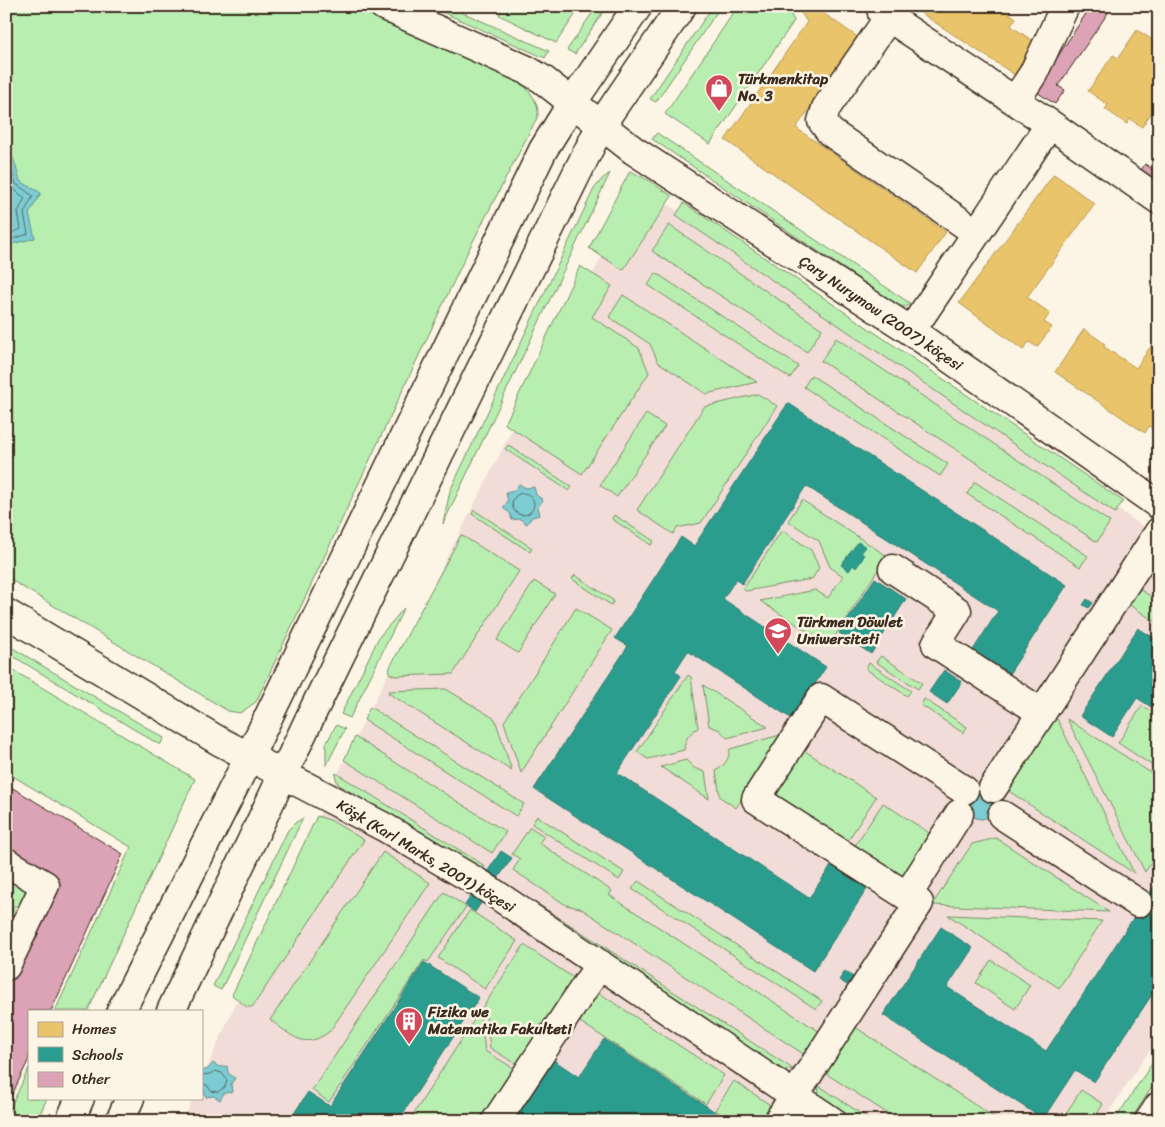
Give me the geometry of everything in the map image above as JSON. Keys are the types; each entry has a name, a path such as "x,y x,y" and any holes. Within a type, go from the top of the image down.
{"main road":[{"path":"384,6 527,70 542,79 572,103"},
{"path":"122,1010 249,757 543,150 572,103 638,6"},
{"path":"171,1010 282,775 601,126 682,6"},
{"path":"1015,101 1033,74 1065,6"},
{"path":"977,233 830,132 822,121 826,108 885,12 1159,200"},
{"name":"Çary Nurymow (2007) köçesi","path":"572,103 633,150 911,331 1159,505"},
{"path":"911,331 1050,124"},
{"path":"993,788 1159,532"},
{"path":"893,569 957,611 936,644 1042,713"},
{"name":"Köşk (Karl Marks, 2001) köçesi","path":"6,613 219,741 384,827 482,885 832,1121"},
{"path":"778,1121 919,903 907,896 756,799 822,698 962,802 972,827 989,827 1002,815 1003,798 984,782 973,784 962,802 907,896"},
{"path":"1002,815 1138,903"},
{"path":"6,862 46,885 6,966"},
{"path":"496,1121 600,964"},
{"path":"70,1121 79,1100"},
{"path":"120,1121 129,1100"},
{"path":"1149,1121 1159,1106"}],"shaded area":[{"name":"Türkmen Döwlet Uniwersiteti","path":"639,185 1159,537 1159,1036 1103,1121 183,1121 192,1100 202,1100 202,1079 338,773"}],"green space":[{"path":"6,6 350,6 521,84 528,90 536,102 538,116 469,249 256,702 240,713 228,711 6,577"},
{"path":"429,6 448,6 549,51 545,58"},
{"path":"503,6 581,6 556,43 499,15"},
{"path":"597,6 607,6 575,54 567,50"},
{"path":"713,6 721,6 656,102 650,99"},
{"path":"738,6 790,6 789,11 794,21 710,144 665,114"},
{"path":"657,133 911,304 905,307 899,306 652,139"},
{"path":"630,171 672,196 623,270 589,248"},
{"path":"610,173 443,524 450,491 594,189"},
{"path":"684,203 1123,501 1115,513 676,215"},
{"path":"669,225 822,329 807,352 652,251"},
{"path":"580,266 612,286 592,317 639,348 649,373 582,474 505,424"},
{"path":"656,273 798,366 790,378 648,285"},
{"path":"623,295 757,382 706,394 658,362 650,344 609,317"},
{"path":"836,338 1110,522 1097,542 821,361"},
{"path":"811,375 948,464 940,476 804,387"},
{"path":"758,394 777,406 701,523 677,528 673,534 637,510 704,407"},
{"path":"646,414 665,426 617,497 600,485"},
{"path":"508,445 572,487 569,491 505,449"},
{"path":"975,482 1088,556 1080,567 967,494"},
{"path":"802,500 887,556 829,645 760,601 815,590 828,598 843,576 830,567 819,541 788,521"},
{"path":"474,510 532,548 530,552 472,514"},
{"path":"614,515 654,541 651,545 612,519"},
{"path":"782,530 811,550 819,568 812,579 746,591 743,589"},
{"path":"461,535 519,571 453,674 395,676 389,673 390,667"},
{"path":"1159,557 1159,582 1147,574"},
{"path":"575,575 614,601 611,605 572,579"},
{"path":"534,581 555,594 518,653 497,640"},
{"path":"1138,588 1159,602 1159,624 1128,604"},
{"path":"404,608 350,718 341,714 379,637"},
{"path":"576,608 612,630 521,773 504,722"},
{"path":"6,644 164,738 160,745 6,652"},
{"path":"881,656 922,683 918,689 876,662"},
{"path":"869,663 911,691 907,696 866,669"},
{"path":"6,666 195,779 88,1010 55,1010 131,847 6,772"},
{"path":"688,675 691,677 698,728 688,737 684,750 648,759 637,752"},
{"path":"703,685 768,727 727,738 720,730 709,726"},
{"path":"446,689 495,719 512,771 388,693 389,691"},
{"path":"924,699 967,727 963,733 921,705"},
{"path":"1142,706 1159,716 1159,770 1118,743"},
{"path":"370,707 524,804 516,816 364,720"},
{"path":"1056,717 1134,873 1007,790"},
{"path":"1067,719 1159,778 1159,851 1145,872"},
{"path":"336,725 345,729 326,766 326,744"},
{"path":"780,735 783,737 736,808 720,797 716,771 726,762 730,749"},
{"path":"355,737 506,832 492,853 344,760"},
{"path":"802,749 876,797 845,845 771,797"},
{"path":"686,760 694,768 705,772 709,799 661,767"},
{"path":"336,773 485,866 480,873 338,784"},
{"path":"883,803 931,834 900,881 852,850"},
{"path":"317,816 330,820 364,840 253,1006 247,1007 232,995"},
{"path":"537,816 624,872 619,880 532,824"},
{"path":"303,818 221,990 213,986 288,830"},
{"path":"530,827 544,836 539,843 612,891 609,895 820,1032 805,1055 580,908 566,905 513,870 520,859 512,854"},
{"path":"996,838 1109,912 932,905 972,844"},
{"path":"383,852 430,883 330,1031 321,1037 306,1041 292,1036 270,1020"},
{"path":"6,874 39,888 20,904 6,907"},
{"path":"638,881 822,1001 816,1009 632,889"},
{"path":"444,892 466,907 428,962 424,960 329,1102 312,1090"},
{"path":"538,904 793,1069 782,1071 533,911"},
{"path":"20,909 6,956 6,910"},
{"path":"470,910 517,941 485,989 438,958"},
{"path":"948,915 1102,921 1059,988"},
{"path":"524,945 575,979 518,1065 490,1048 486,1016 481,1010"},
{"path":"991,960 1030,985 1015,1009 976,983"},
{"path":"596,991 724,1075 706,1104 577,1020"},
{"path":"478,1014 481,1021 485,1051 515,1069 481,1121 409,1121"},
{"path":"855,1027 1000,1121 899,1121 825,1073"},
{"path":"1159,1053 1159,1076 1130,1121 1114,1121"},
{"path":"28,1070 28,1100 46,1100 37,1121 6,1121 6,1117"},
{"path":"734,1081 769,1104 769,1110 762,1121 728,1121 729,1119 715,1110"},
{"path":"818,1085 872,1121 856,1121 822,1099 819,1094"},
{"path":"1081,1090 1103,1104 1093,1121 1061,1121"}],"water":[{"path":"13,157 20,181 41,193 29,214 35,238 12,244 6,254 6,159"},
{"path":"519,484 526,488 534,487 536,495 543,500 538,507 540,515 532,517 527,524 520,519 512,520 510,513 503,508 508,501 506,493 514,491"},
{"path":"981,793 990,797 994,806 990,815 981,819 972,815 968,806 972,797"},
{"path":"213,1063 219,1067 227,1066 228,1073 235,1078 231,1084 232,1092 224,1093 220,1100 214,1096 206,1097 202,1088 202,1071 208,1069"}],"building: Homes":[{"path":"799,6 813,6 859,38 796,128 946,232 917,273 725,140 807,22"},
{"path":"910,6 999,6 1016,18 1011,26 1036,43 1025,80 1015,75"},
{"path":"1153,6 1159,6 1159,18 1150,11"},
{"path":"1137,30 1159,44 1159,101 1142,127 1130,119 1127,124 1105,109 1108,105 1088,91 1113,55 1118,58"},
{"path":"1054,174 1095,204 1027,297 1050,313 1044,322 1052,327 1037,347 1029,342 1023,350 959,303"},
{"path":"1084,329 1105,344 1103,346 1136,368 1151,346 1159,351 1159,427 1156,431 1149,426 1145,433 1055,372"}],"building: Schools":[{"path":"788,403 1067,585 1009,674 973,650 998,611 806,486 742,584 736,579 723,599 826,667 792,719 688,651 675,671 681,676 617,773 809,898 835,860 871,883 813,971 534,789 628,646 615,638 681,537 694,546"},
{"path":"858,542 866,547 861,553 864,555 856,568 853,565 849,571 841,565"},
{"path":"875,578 906,599 871,654 839,633"},
{"path":"1087,599 1093,603 1089,608 1083,605"},
{"path":"1138,628 1159,641 1159,712 1137,698 1112,737 1080,716"},
{"path":"944,670 962,682 947,704 929,692"},
{"path":"501,851 512,858 475,912 465,905"},
{"path":"1159,879 1159,984 1094,1082 1075,1070 1043,1119 883,1015 941,927 973,948 947,987 1046,1051"},
{"name":"Fizika we Matematika Fakulteti","path":"424,962 479,998 398,1121 289,1121 308,1092 330,1106"},
{"path":"845,971 853,977 847,985 839,980"},
{"path":"604,1039 723,1117 721,1121 526,1121 516,1114 552,1059 579,1077"}],"building: Other":[{"path":"1091,6 1098,6 1108,13 1058,86 1065,90 1055,104 1035,91"},
{"path":"1145,164 1157,172 1152,180 1140,172"},
{"path":"6,784 123,854 51,1010 28,1010 28,1061 6,1107 6,1037 9,1030 6,1029 6,978 54,875 6,846"}],"place":[{"name":"Türkmenkitap No. 3","path":"719,112"},
{"name":"Türkmen Döwlet Uniwersiteti","path":"778,655"},
{"name":"Fizika we Matematika Fakulteti","path":"409,1045"}]}
